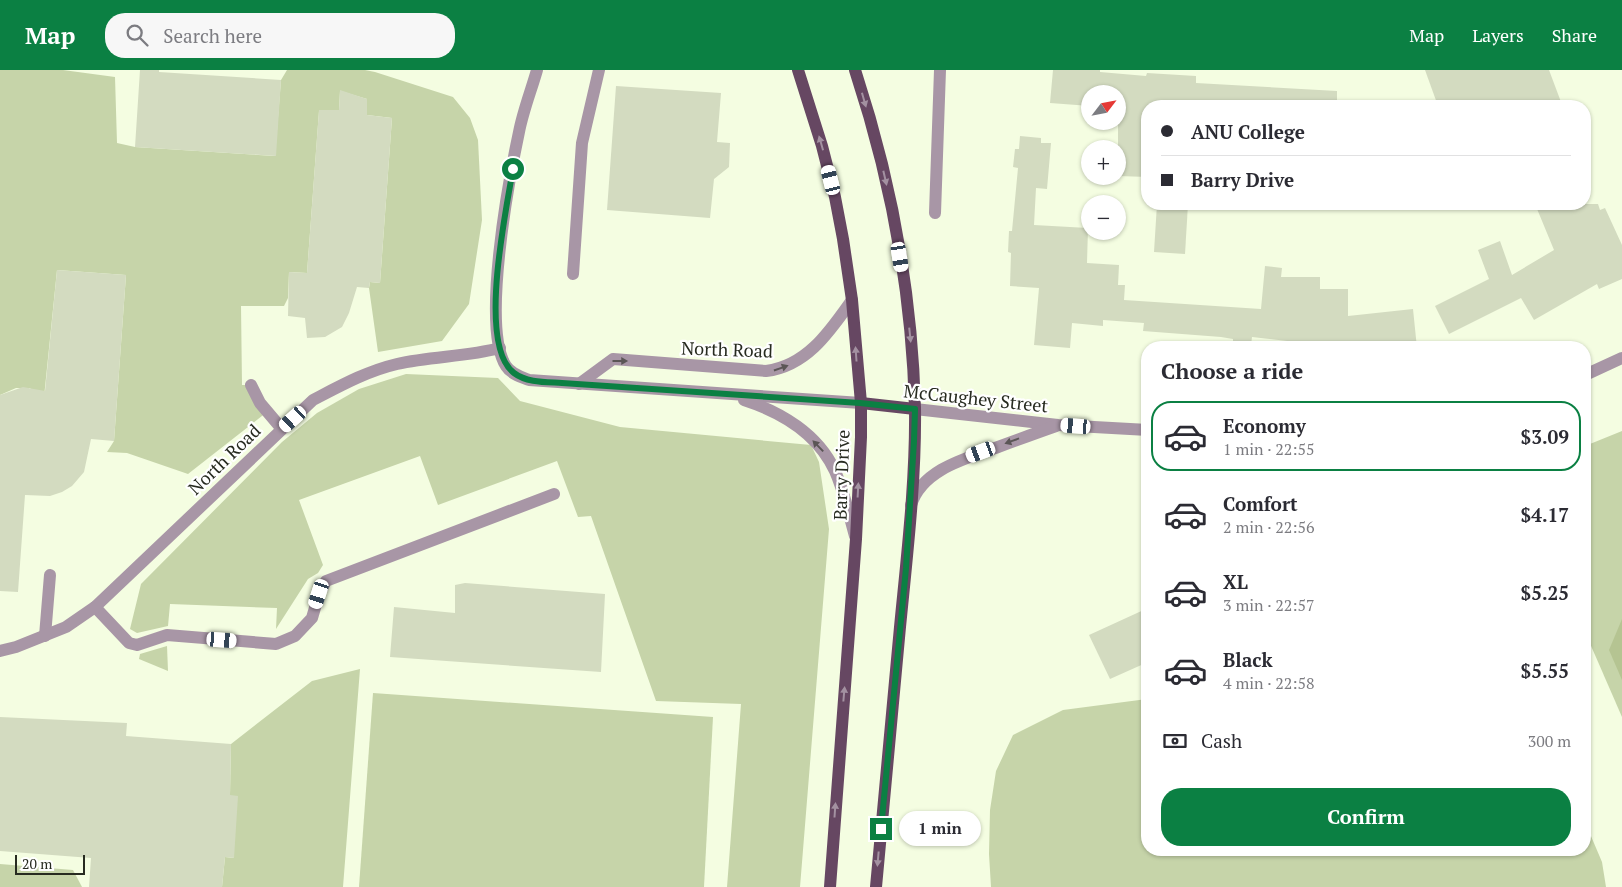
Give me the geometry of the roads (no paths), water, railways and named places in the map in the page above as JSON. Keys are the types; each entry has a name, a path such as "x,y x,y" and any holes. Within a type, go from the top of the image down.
{"main road":[{"name":"Barry Drive","path":"798,70 822,146 835,197 852,300 860,403 861,438 856,539 830,887"},
{"path":"855,70 885,177 896,228 909,320 915,409 910,508 876,887"},
{"name":"McCaughey Street","path":"860,403 915,409"}],"street":[{"path":"537,70 519,131 497,265 497,334 506,366 516,375 529,380 860,403"},
{"path":"573,274 582,143 600,70"},
{"path":"935,213 940,70"},
{"name":"North Road","path":"579,384 613,359 766,371 776,370 793,363 818,344 852,300"},
{"name":"North Road","path":"0,651 16,648 66,627 95,607 313,400 357,377 397,364 479,354 500,348"},
{"path":"1591,372 1622,358"},
{"path":"251,385 260,403 282,428"},
{"path":"730,395 763,406 781,415 806,433 821,448 839,481 856,539"},
{"name":"McCaughey Street","path":"915,409 1058,425 1141,430"},
{"path":"910,508 918,490 943,469 962,460 1058,425"},
{"path":"95,607 130,643 137,645 167,636 276,644 295,636 312,618 319,594 326,581 554,494"},
{"path":"45,636 50,575"}]}
